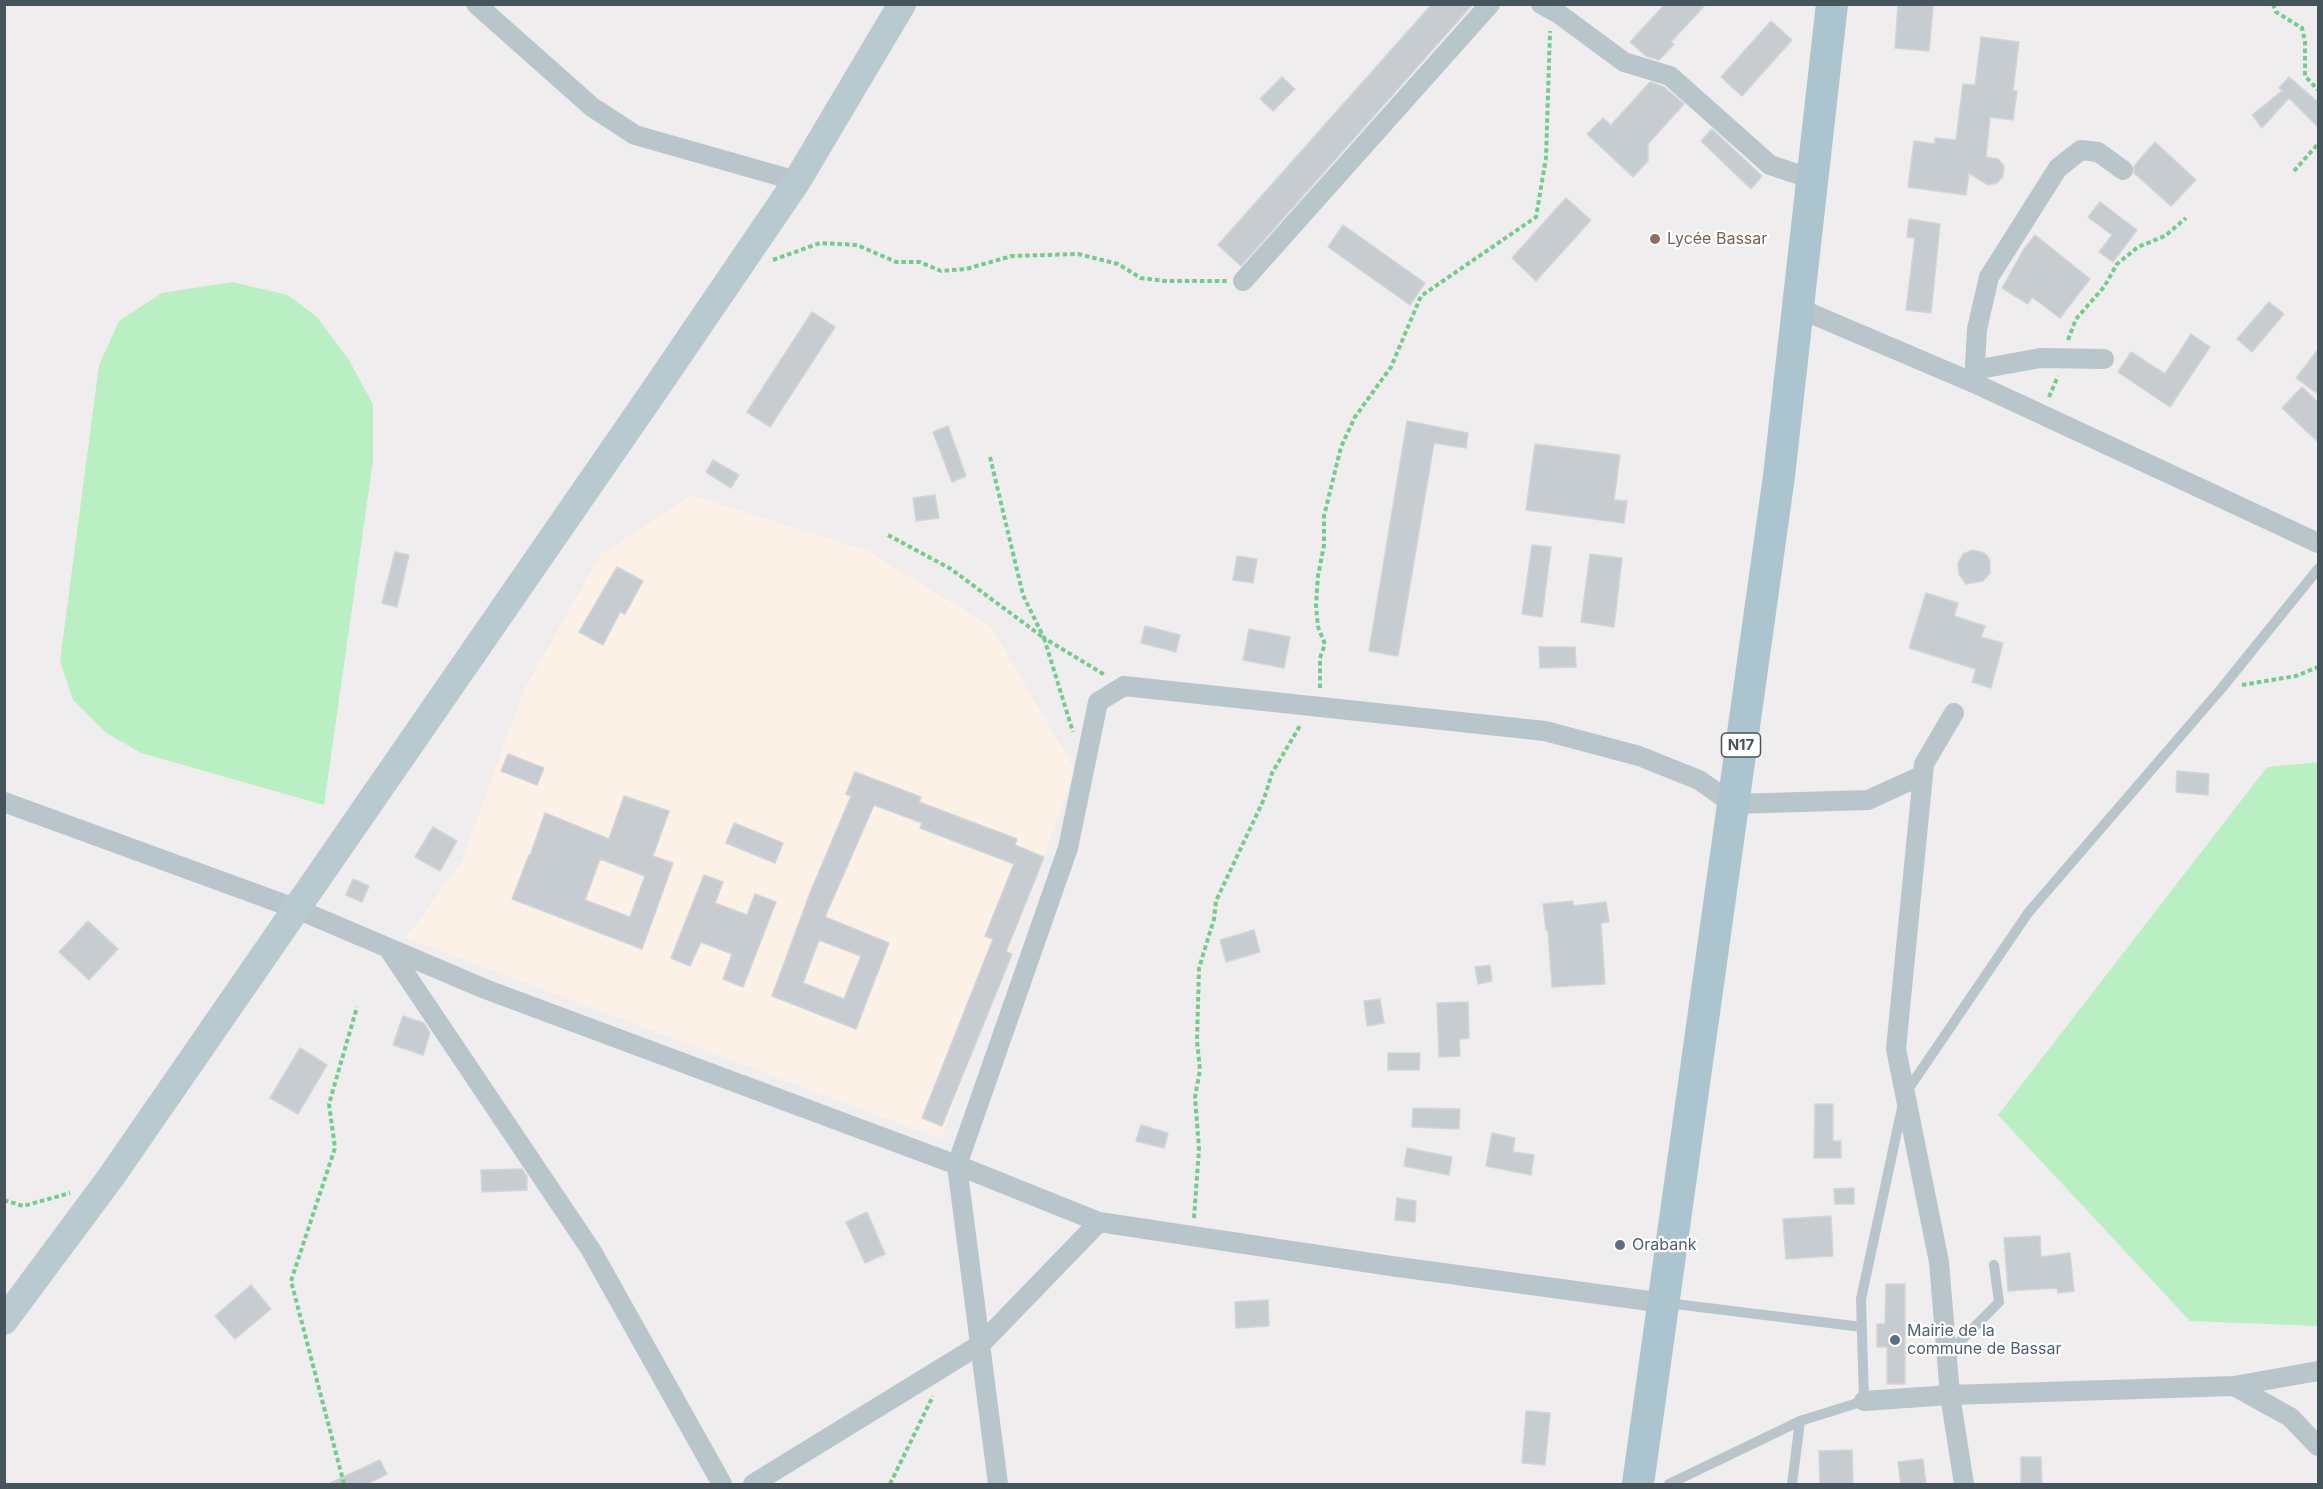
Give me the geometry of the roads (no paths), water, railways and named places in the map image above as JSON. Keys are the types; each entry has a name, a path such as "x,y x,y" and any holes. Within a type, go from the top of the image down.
{"main road":[{"name":"N17","path":"1638,1485 1779,476 1832,4"}],"street":[{"path":"476,4 592,107 634,135 798,181"},
{"path":"8,1317 111,1177 798,181 902,4"},
{"path":"1243,281 1490,4"},
{"path":"1546,7 1624,62 1670,76 1770,165 1812,179"},
{"path":"1975,377 1977,329 1989,277 2058,168 2080,150 2098,152 2123,170"},
{"path":"1798,308 1975,377 2041,414 2319,543"},
{"path":"1975,377 2040,358 2104,359"},
{"path":"998,1485 957,1165 1068,848 1098,702 1124,686 1545,731 1639,756 1699,780 1733,804 1868,800 1923,775"},
{"path":"1954,713 1924,764 1896,1049 1939,1262 1950,1395 1964,1485"},
{"path":"4,802 297,909 485,989 957,1165 1100,1222 1391,1266 1664,1303"},
{"path":"387,948 591,1250 722,1485"},
{"path":"753,1485 981,1344 1100,1222"},
{"path":"1864,1401 1950,1395 2234,1386 2319,1371"},
{"path":"2234,1386 2290,1417 2319,1446"}],"lane":[{"path":"1669,1485 1800,1421 1864,1401 1861,1299 1905,1094 2028,913 2221,689 2319,569"},
{"path":"1947,1355 1999,1302 1994,1265"},
{"path":"1664,1303 1862,1327"},
{"path":"1792,1485 1800,1421"}],"place":[{"name":"Lycée Bassar","path":"1655,239"},
{"name":"Orabank","path":"1620,1245"},
{"name":"Mairie de la commune de Bassar","path":"1895,1340"}]}
